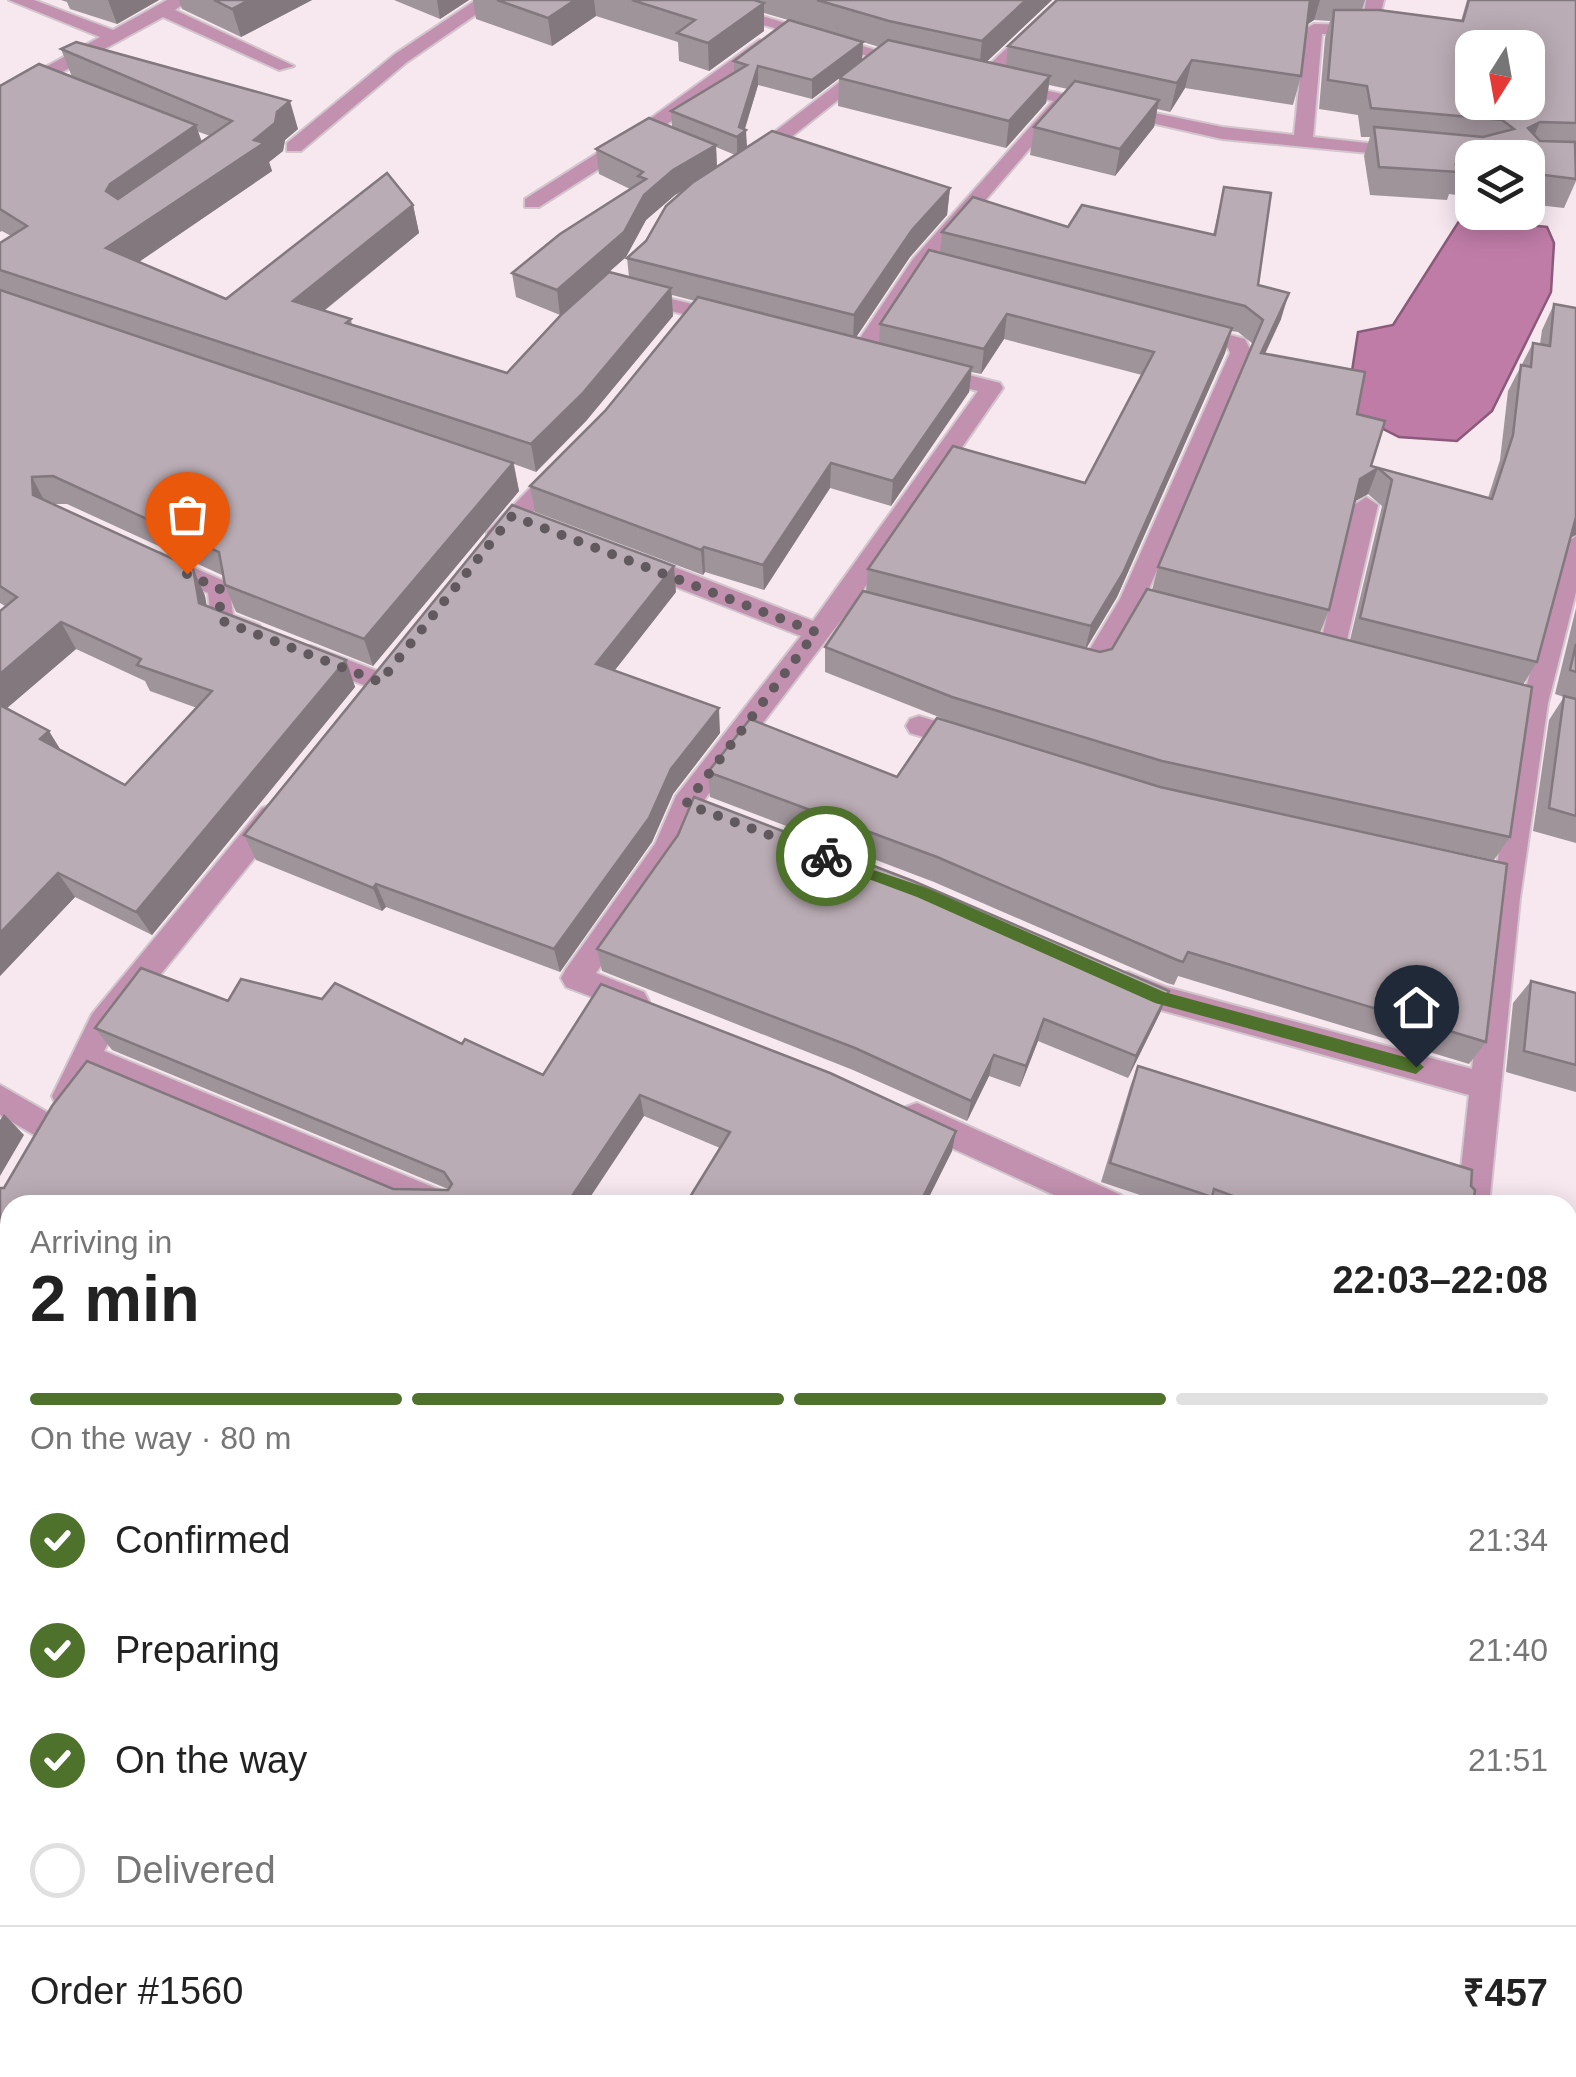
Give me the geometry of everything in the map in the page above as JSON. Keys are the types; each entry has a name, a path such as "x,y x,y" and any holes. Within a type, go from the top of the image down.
{"street":[{"path":"18,0 114,36"},
{"path":"0,111 58,85 48,73 180,0"},
{"path":"294,147 401,58 488,0"},
{"path":"1068,0 975,78 1222,133 1424,154"},
{"path":"1303,140 1314,29 1370,30 1376,0"},
{"path":"699,1 783,30 934,68"},
{"path":"162,10 285,66"},
{"path":"532,203 656,134 783,30"},
{"path":"740,168 883,57"},
{"path":"861,353 1064,99"},
{"path":"608,289 749,325"},
{"path":"670,340 693,311"},
{"path":"1036,650 1094,665 1141,603 1240,354 1237,344 1162,324"},
{"path":"664,1013 576,978 668,849 686,804 816,632 852,602 992,388 917,368"},
{"path":"476,561 536,484 584,444"},
{"path":"1332,649 1366,505"},
{"path":"512,516 549,530"},
{"path":"1474,1195 1511,878 1538,704 1576,544"},
{"path":"130,546 220,589 220,620 282,644 386,675 356,711"},
{"path":"605,550 816,632"},
{"path":"920,726 991,748"},
{"path":"32,1159 89,1058 103,1023 287,798"},
{"path":"686,804 722,817"},
{"path":"1473,870 1511,878"},
{"path":"1110,975 1161,998 1489,1087"},
{"path":"89,1058 417,1195"},
{"path":"0,1099 48,1130"},
{"path":"894,1106 1088,1195"}],"shaded area":[{"path":"1455,227 1547,227 1554,243 1551,292 1492,411 1457,441 1399,437 1346,410 1358,332 1393,325"}],"building":[{"path":"214,0 249,0 232,9"},
{"path":"497,0 575,0 548,18"},
{"path":"632,0 764,3 708,43 677,33 695,20"},
{"path":"817,0 1026,0 982,41 889,21"},
{"path":"1057,0 1310,0 1301,76 1192,60 1177,83 1008,46"},
{"path":"1469,0 1576,0 1576,123 1540,122 1528,128 1539,140 1455,140 1455,172 1379,167 1374,127 1483,137 1514,129 1502,120 1545,120 1545,30 1455,30 1455,116 1371,108 1367,86 1328,80 1334,10 1379,10 1463,21"},
{"path":"789,20 863,42 812,80 758,66 739,127 746,130 737,137 671,111 747,65 734,61"},
{"path":"888,40 1050,76 1009,121 839,78"},
{"path":"76,42 290,101 277,112 275,123 254,140 264,143 106,248 226,299 387,173 413,205 293,301 351,319 346,323 507,373 562,314 609,272 671,288 582,394 531,444 0,270 0,243 27,226 0,209 0,86 39,64 196,125 110,184 106,191 118,199 232,121 61,49"},
{"path":"1075,81 1159,100 1120,149 1034,127"},
{"path":"649,118 716,145 673,170 644,195 624,232 557,290 512,273 560,234 646,179 638,176 643,172 596,149"},
{"path":"772,131 950,188 912,230 854,315 627,258 646,241 666,206 692,183"},
{"path":"1545,141 1575,142 1576,179 1545,175"},
{"path":"1224,187 1271,193 1258,285 1289,293 1261,353 1365,372 1357,414 1385,421 1371,466 1492,499 1513,435 1521,365 1531,367 1533,343 1550,346 1554,304 1576,308 1576,517 1537,662 1360,618 1392,480 1378,468 1360,479 1329,610 1158,567 1263,320 1245,306 942,232 973,197 1068,227 1082,205 1215,235"},
{"path":"929,250 1232,328 1123,573 1091,626 868,569 953,446 1085,483 1154,352 1007,314 984,349 880,324"},
{"path":"0,290 513,463 364,639 225,585 219,552 53,476 32,477 33,495 193,568 199,603 346,660 136,912 58,873 0,933 0,705 49,731 40,739 125,785 212,691 137,665 141,659 61,622 0,674 0,611 17,597 0,586"},
{"path":"698,297 972,367 893,481 831,463 763,565 704,547 701,550 530,486 605,411"},
{"path":"512,505 674,566 596,664 719,708 671,769 649,818 554,949 376,884 373,888 244,835"},
{"path":"1147,589 1532,687 1510,837 1162,761 952,697 825,647 863,591 1100,652 1112,649"},
{"path":"1576,644 1576,672 1570,670"},
{"path":"1564,696 1576,699 1576,816 1549,808"},
{"path":"937,718 1160,787 1507,864 1486,1042 1188,952 1183,962 1177,960 937,857 708,772 750,719 897,777"},
{"path":"694,797 913,881 1169,991 1136,1056 1044,1019 1026,1066 994,1055 971,1101 855,1048 597,949 678,835"},
{"path":"141,968 228,1001 241,979 322,999 335,983 462,1044 465,1039 543,1075 601,984 830,1073 956,1131 924,1195 691,1195 730,1132 640,1095 573,1195 0,1195 0,1188 4,1188 52,1106 87,1061 393,1189 448,1190 452,1184 444,1172 95,1028"},
{"path":"1531,981 1576,993 1576,1065 1524,1051"},
{"path":"1138,1066 1472,1170 1471,1186 1475,1190 1474,1195 1230,1195 1214,1189 1212,1195 1206,1195 1110,1163"}],"way so far":[{"path":"187,574 220,589 220,620 380,682 512,516 816,632 686,804 826,856"}],"route":[{"path":"826,856 922,893 1161,998 1416,1067"}]}
